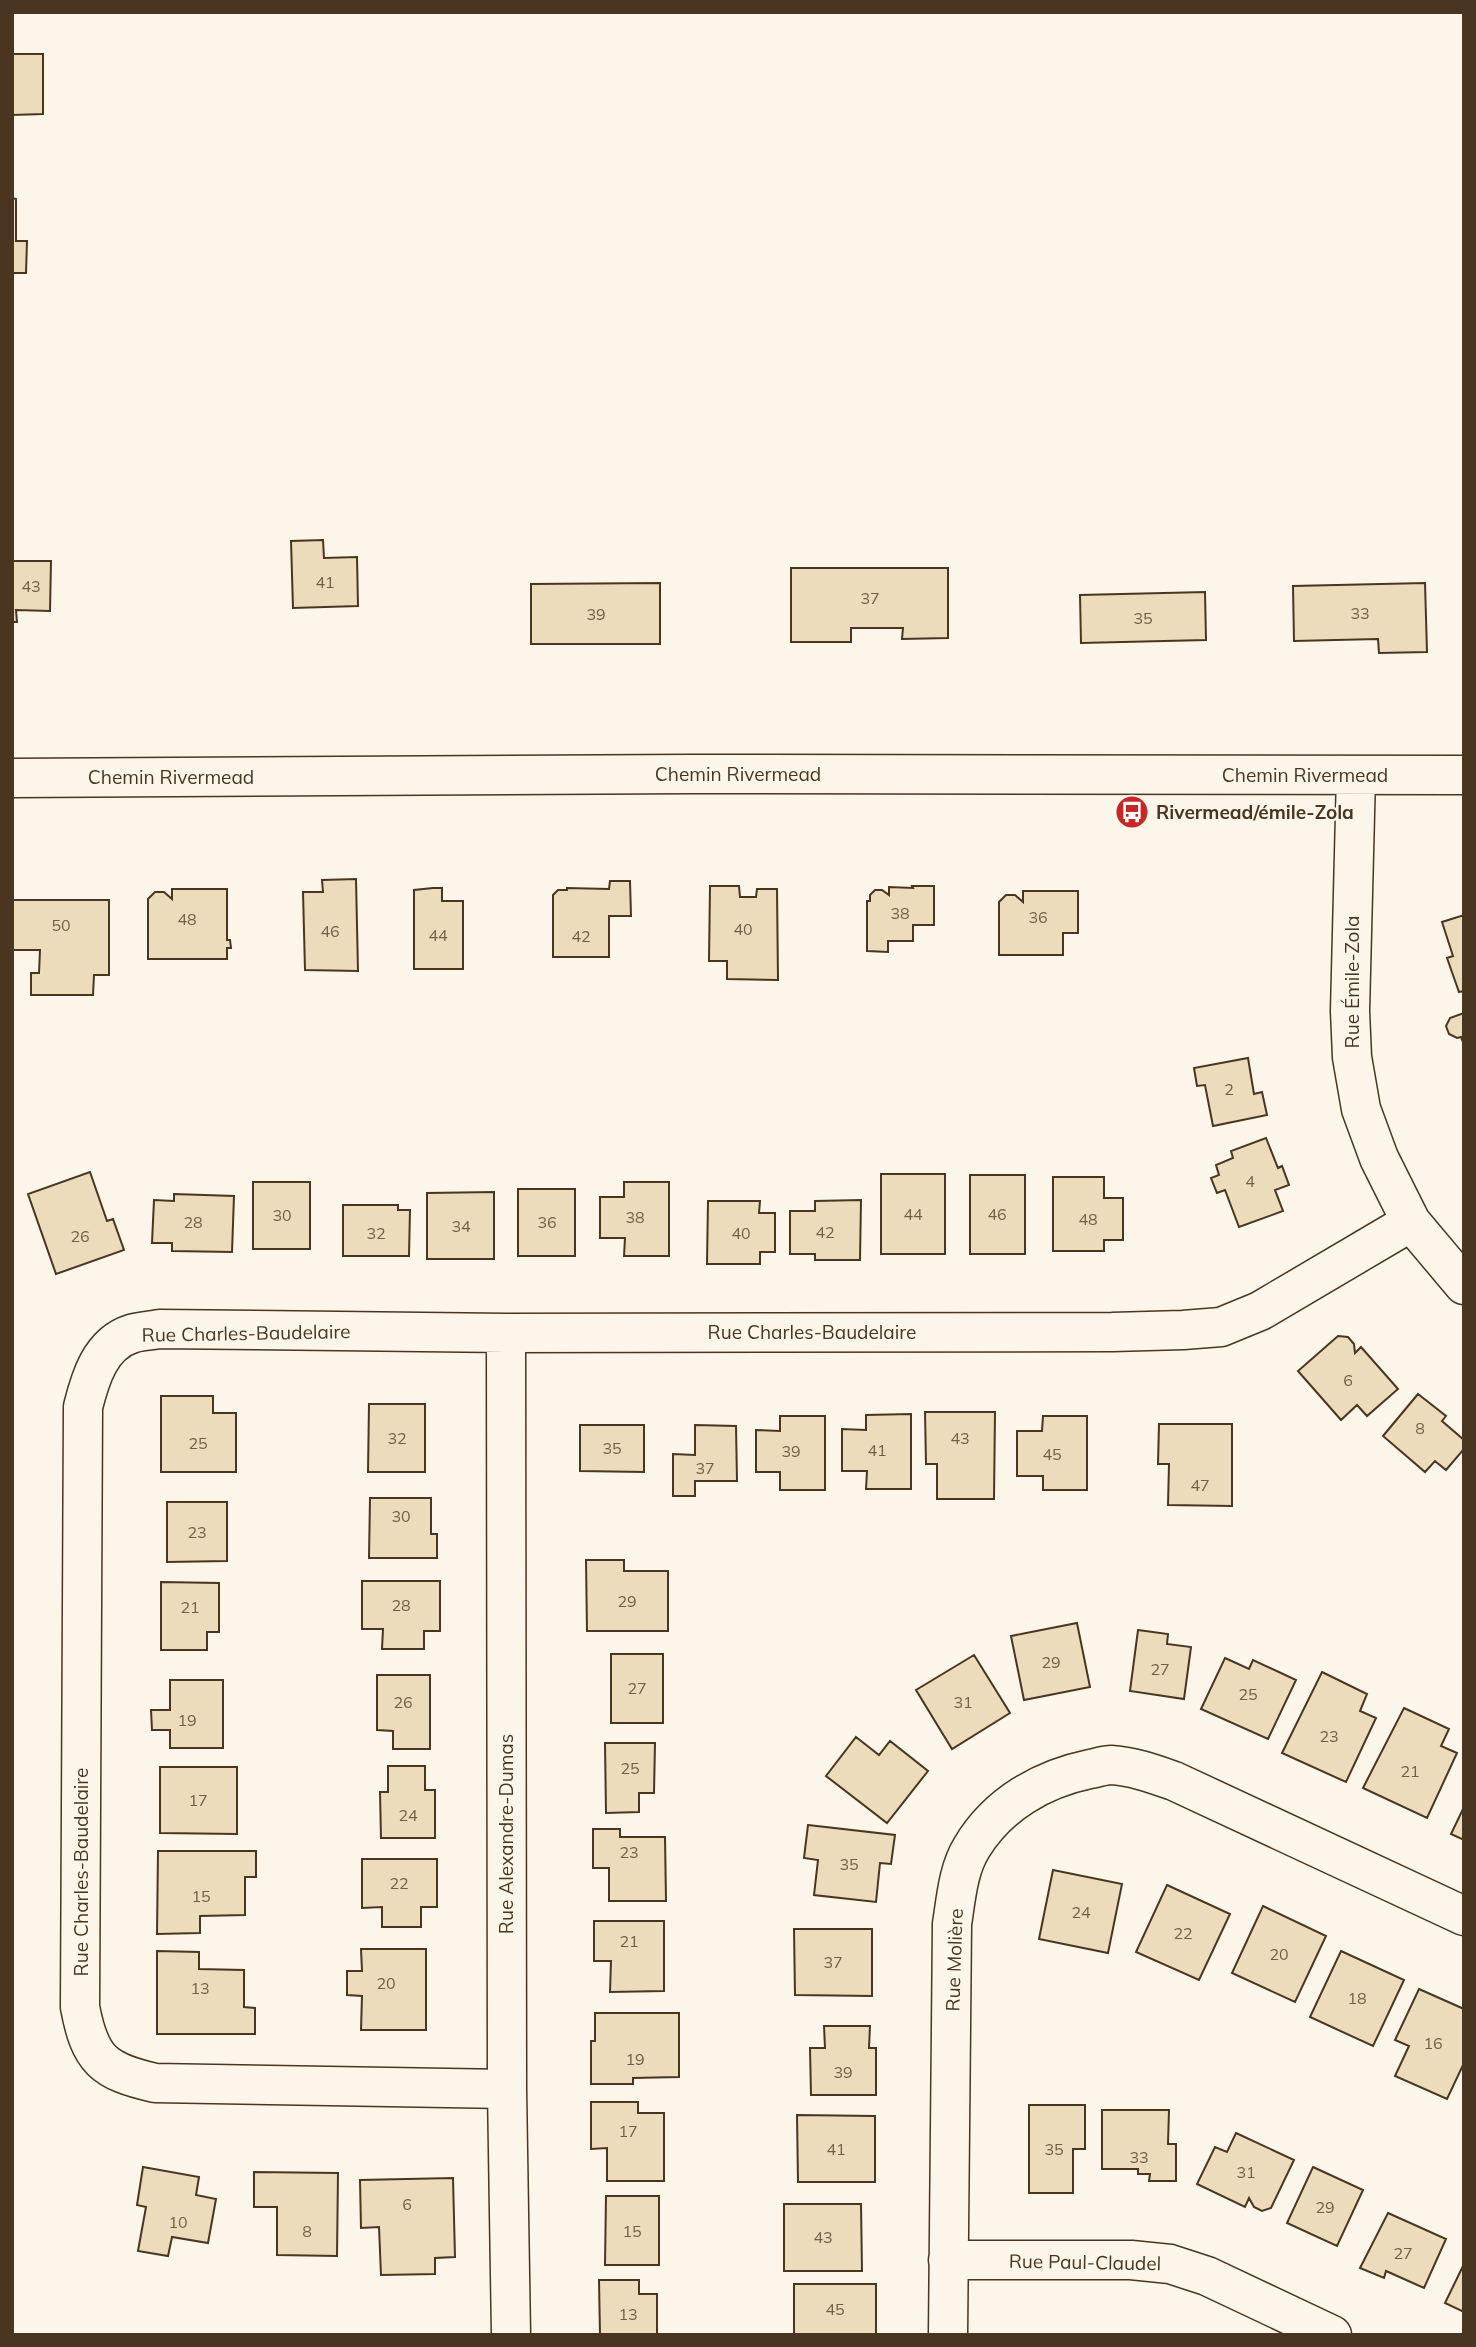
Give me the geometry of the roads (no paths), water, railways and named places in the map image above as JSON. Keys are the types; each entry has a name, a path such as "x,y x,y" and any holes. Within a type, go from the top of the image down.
{"street":[{"name":"Chemin Rivermead","path":"12,778 690,774 1464,775"},
{"name":"Rue Émile-Zola","path":"1356,775 1350,1011 1352,1058 1361,1109 1379,1158 1410,1223 1464,1284"},
{"name":"Rue Charles-Baudelaire","path":"507,2089 155,2083 126,2076 102,2062 86,2036 80,2007 83,1407 91,1376 105,1351 128,1334 159,1329 506,1333 1112,1332 1221,1327 1260,1311 1410,1223"},
{"name":"Rue Alexandre-Dumas","path":"506,1333 507,2089 511,2335"},
{"name":"Rue Molière","path":"948,2335 952,1924 958,1886 971,1848 994,1818 1020,1796 1075,1772 1110,1765 1139,1770 1174,1781 1464,1916"},
{"name":"Rue Paul-Claudel","path":"948,2260 1131,2260 1170,2264 1207,2276 1332,2335"}],"place":[{"name":"Rivermead/émile-Zola","path":"1132,812"}]}
